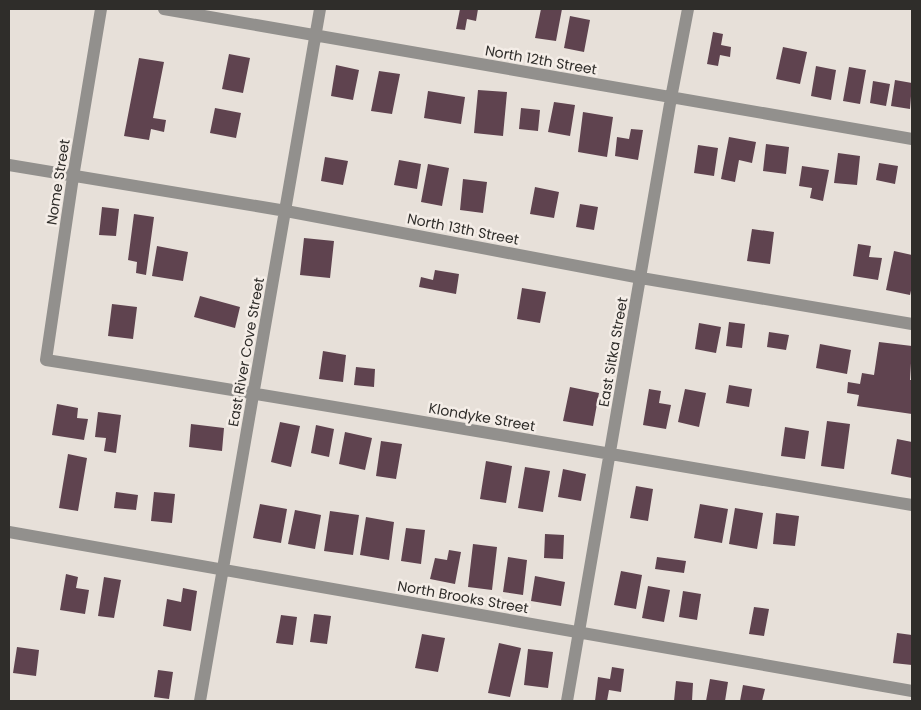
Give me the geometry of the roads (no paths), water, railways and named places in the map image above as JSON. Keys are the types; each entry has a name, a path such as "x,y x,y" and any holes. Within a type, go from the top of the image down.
{"street":[{"name":"Nome Street","path":"46,360 73,177 101,9"},
{"name":"North 12th Street","path":"164,9 912,139"},
{"name":"East River Cove Street","path":"200,701 320,9"},
{"name":"East Sitka Street","path":"567,701 688,9"},
{"name":"North 13th Street","path":"9,165 286,211 641,278 912,324"},
{"name":"Klondyke Street","path":"46,360 254,392 610,455 912,505"},
{"name":"North Brooks Street","path":"9,532 223,568 912,691"}]}
